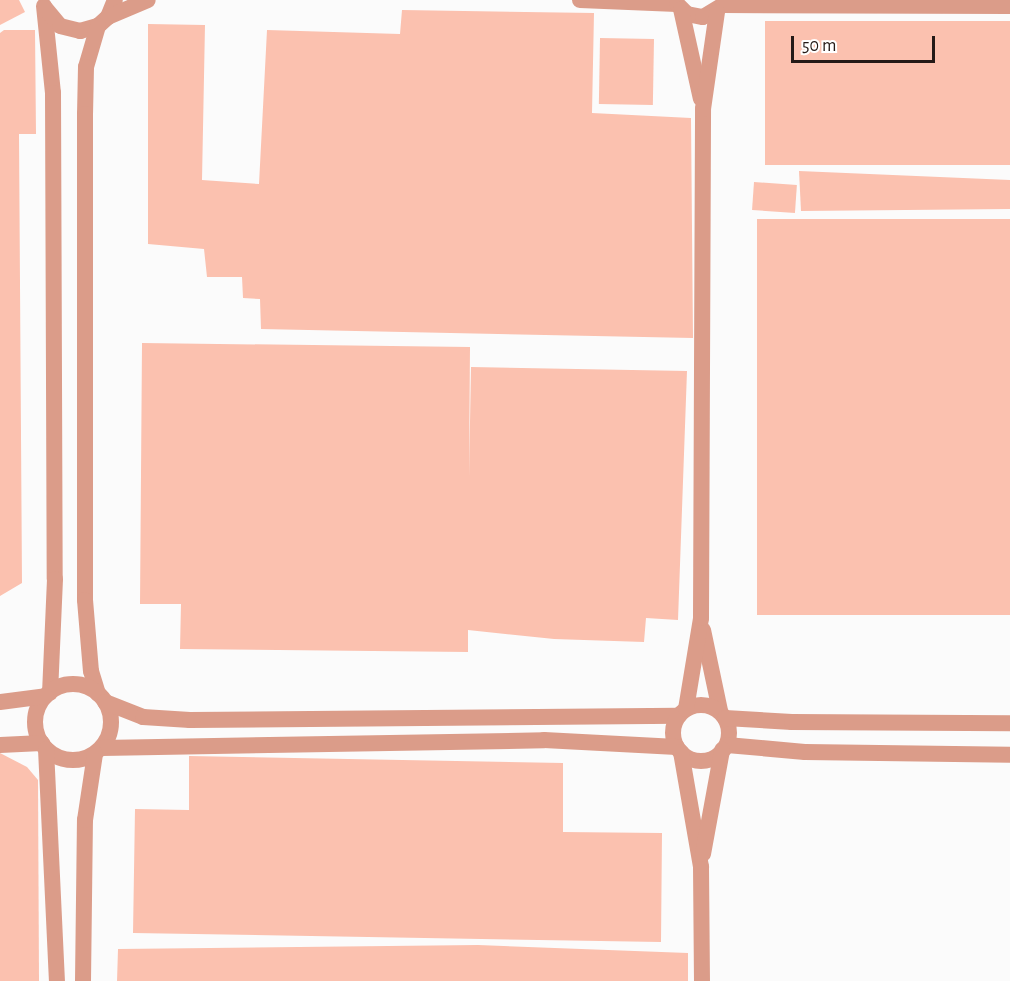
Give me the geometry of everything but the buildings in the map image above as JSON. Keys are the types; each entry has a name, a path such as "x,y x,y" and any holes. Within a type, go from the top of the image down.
{"street":[{"path":"44,3 53,93 55,517 48,694 35,724 44,746 57,980 83,980 85,820 98,751 111,726 91,671 85,600 86,67 103,21 115,0"},
{"path":"44,3 51,18 67,29 80,31 148,0"},
{"path":"580,0 678,5 703,17 722,6 1010,6"},
{"path":"678,5 703,109"},
{"path":"702,981 700,867 679,750 673,733 683,712 701,618 703,109 722,6"},
{"path":"55,517 85,516"},
{"path":"700,867 729,727 722,714 701,618"},
{"path":"0,702 48,694 69,685 90,688 102,698 143,717 301,718 683,712 703,705 722,714 792,722 1010,723"},
{"path":"300,742 301,718"},
{"path":"0,745 44,746 64,759 98,751 300,742 544,740 679,750 703,761 724,747 805,752 1010,755"}]}
